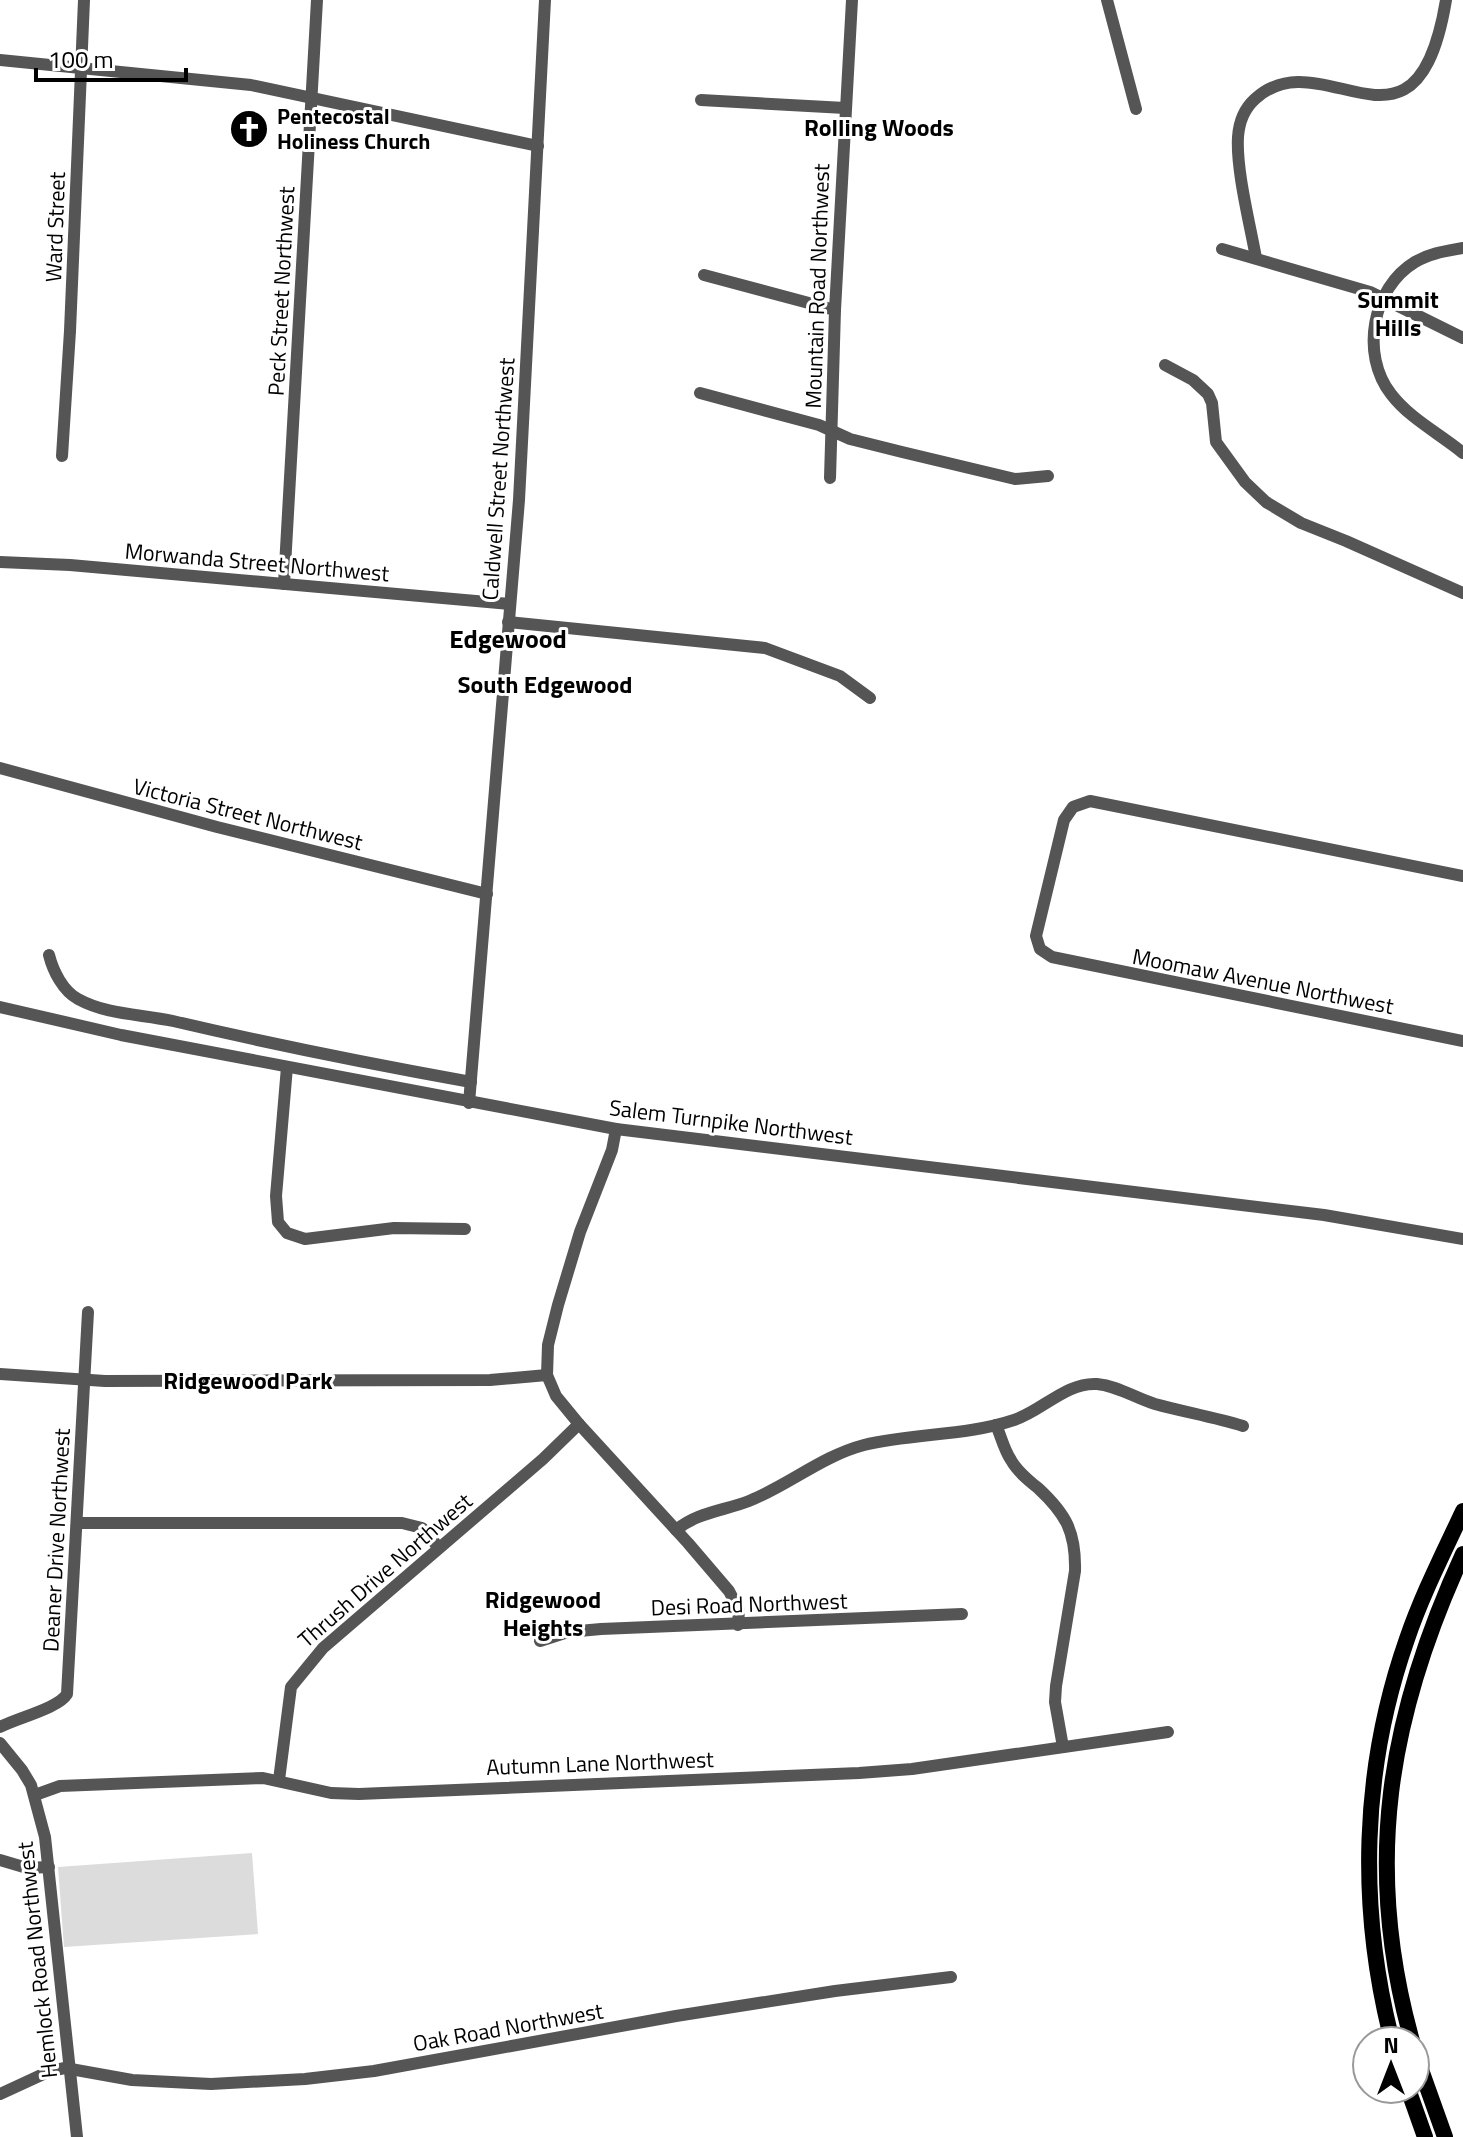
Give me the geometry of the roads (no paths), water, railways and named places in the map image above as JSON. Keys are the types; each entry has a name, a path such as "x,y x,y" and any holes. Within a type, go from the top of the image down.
{"main road":[{"path":"1389,2025 1375,1960 1369,1900 1369,1820 1373,1780 1387,1707 1407,1639 1463,1511"},
{"path":"1408,2025 1394,1964 1389,1920 1387,1839 1391,1788 1413,1681 1430,1629 1463,1554"},
{"path":"1431,2098 1445,2137"},
{"path":"1414,2105 1425,2137"}],"street":[{"name":"Ward Street","path":"62,456 70,347 84,0"},
{"name":"Peck Street Northwest","path":"284,584 317,0"},
{"name":"Caldwell Street Northwest","path":"469,1103 520,485 545,0"},
{"name":"Mountain Road Northwest","path":"830,478 835,310 852,0"},
{"path":"1107,0 1136,109"},
{"path":"1256,258 1238,149 1240,123 1249,104 1270,87 1289,82 1314,83 1376,97 1396,93 1409,86 1426,68 1446,0"},
{"path":"0,60 217,80 312,97 538,146"},
{"path":"701,100 845,108"},
{"path":"1463,248 1435,253 1400,273 1378,313 1373,344 1384,385 1403,407 1463,453"},
{"path":"1222,249 1350,285 1384,298 1463,338"},
{"path":"704,275 835,310"},
{"path":"1165,365 1193,380 1208,394 1212,403 1216,442 1245,482 1275,508 1301,523 1463,593"},
{"path":"700,393 863,443 1015,479 1048,476"},
{"name":"Morwanda Street Northwest","path":"0,562 510,604"},
{"path":"508,622 765,648 840,676 870,698"},
{"name":"Victoria Street Northwest","path":"0,768 231,831 487,894"},
{"name":"Moomaw Avenue Northwest","path":"1463,876 1090,801 1073,807 1067,814 1036,936 1040,949 1056,958 1463,1041"},
{"path":"49,955 57,976 67,990 81,1001 103,1009 357,1062 471,1082"},
{"name":"Salem Turnpike Northwest","path":"0,1007 82,1027 616,1129 1324,1215 1463,1239"},
{"path":"287,1067 276,1196 278,1222 287,1233 305,1239 394,1228 465,1229"},
{"path":"616,1129 612,1150 580,1232 558,1305 548,1345 547,1375 556,1396 579,1424 676,1530 736,1602 738,1625"},
{"name":"Deaner Drive Northwest","path":"0,1727 61,1703 67,1694 88,1312"},
{"path":"0,1374 85,1379 490,1380 547,1375"},
{"path":"676,1530 697,1516 775,1490 841,1452 913,1436 996,1425 1027,1415 1075,1388 1096,1384 1158,1405 1243,1426"},
{"name":"Thrush Drive Northwest","path":"279,1780 288,1699 296,1678 323,1648 543,1459 579,1424"},
{"path":"996,1425 1010,1460 1052,1501 1068,1522 1072,1533 1076,1553 1075,1571 1055,1702 1063,1747"},
{"path":"77,1523 402,1523 422,1528 439,1548"},
{"name":"Desi Road Northwest","path":"540,1641 568,1632 962,1614"},
{"name":"Autumn Lane Northwest","path":"35,1795 60,1786 214,1779 279,1780 318,1791 359,1794 824,1775 912,1769 1168,1732"},
{"name":"Hemlock Road Northwest","path":"0,1743 22,1770 35,1795 49,1867 77,2137"},
{"path":"0,1860 27,1868 49,1867"},
{"name":"Oak Road Northwest","path":"70,2069 132,2080 177,2083 305,2079 419,2064 676,2016 835,1991 951,1977"},
{"path":"0,2094 50,2071 70,2069"}],"place":[{"name":"Pentecostal Holiness Church","path":"249,129"}],"district":[{"name":"Rolling Woods","path":"879,128"},
{"name":"Summit Hills","path":"1398,314"},
{"name":"Edgewood","path":"508,639"},
{"name":"South Edgewood","path":"545,685"},
{"name":"Ridgewood Park","path":"248,1381"},
{"name":"Ridgewood Heights","path":"543,1614"}]}
